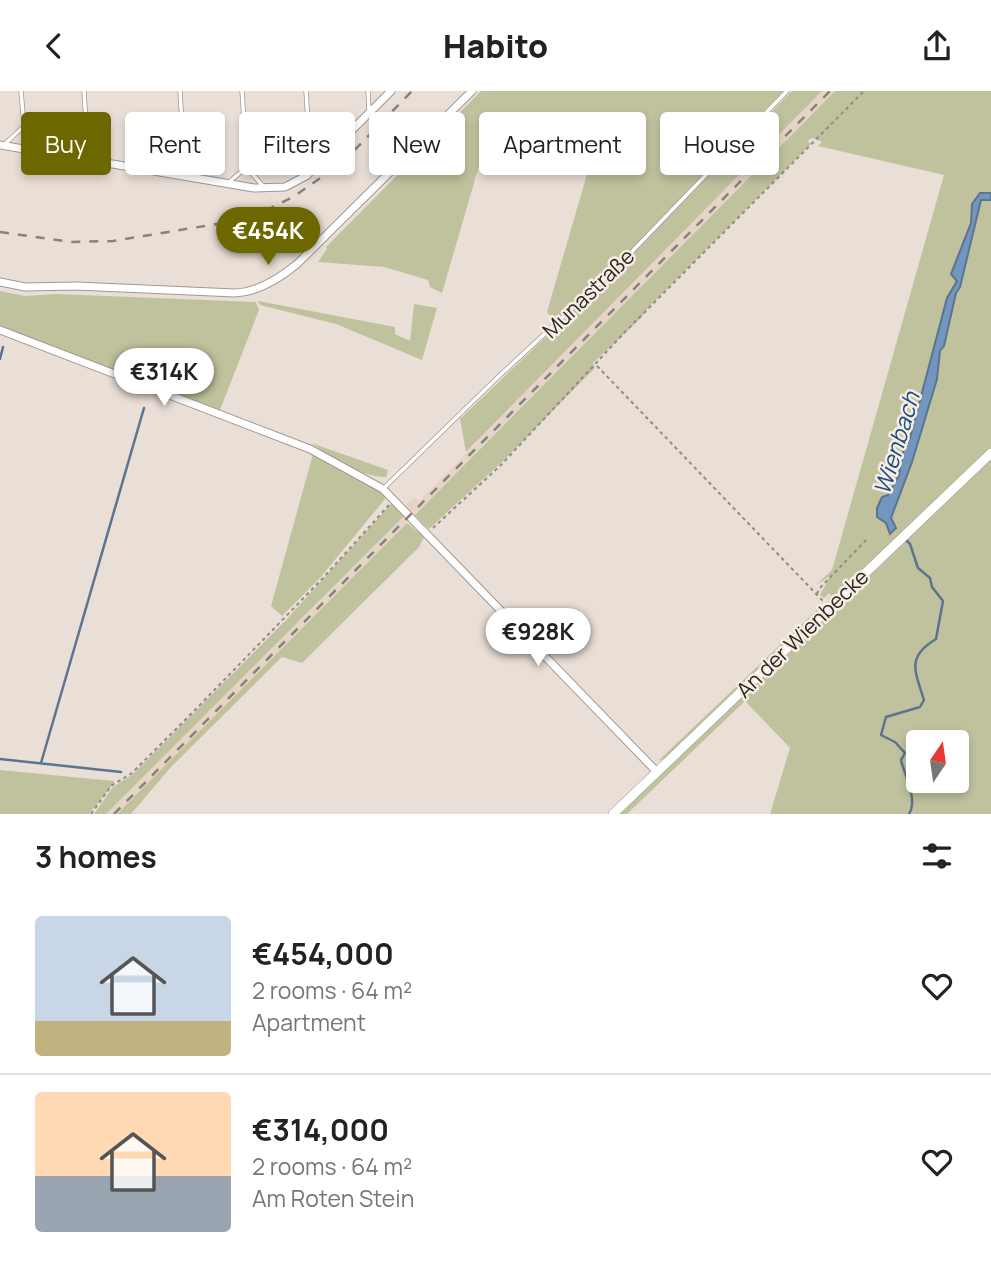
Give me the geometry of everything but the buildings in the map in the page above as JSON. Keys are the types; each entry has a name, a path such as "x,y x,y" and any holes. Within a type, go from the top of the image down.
{"street":[{"path":"370,112 391,91"},
{"path":"0,282 24,287 76,285 235,293 254,289 278,278 297,264 472,91"},
{"path":"355,128 369,113"},
{"path":"2,145 21,148"},
{"path":"182,175 268,189 285,187 306,175"},
{"path":"0,330 310,449 383,489 657,772"},
{"name":"An der Wienbecke","path":"613,814 991,453"}],"lane":[{"path":"22,91 23,112"},
{"path":"84,91 85,112"},
{"path":"180,91 181,112"},
{"path":"242,91 243,112"},
{"path":"306,91 307,112"},
{"path":"368,91 369,113"},
{"name":"Munastraße","path":"383,489 619,265 787,91"},
{"path":"2,145 21,128"},
{"path":"227,183 239,173"},
{"path":"195,175 198,178"},
{"path":"255,175 268,189"}],"path":[{"path":"427,534 502,464 864,91"},
{"path":"596,365 830,607"},
{"path":"91,814 111,786 132,773 195,710 323,578 394,498"},
{"path":"817,595 819,589 869,538"}],"shaded area":[{"path":"822,91 835,91 779,148 779,135"},
{"path":"739,175 752,175 415,515 405,505 414,497 419,501"},
{"path":"405,515 410,519 287,646 117,814 106,814"}],"green space":[{"path":"481,91 783,91 763,112 660,112 660,175 703,175 618,264 555,322 547,312 587,175 646,175 646,112 479,112 479,166 442,293 430,287 428,280 384,267 318,262 326,247 398,175 465,175 465,112 460,112"},
{"path":"792,91 822,91 779,135 779,112 771,112"},
{"path":"835,91 991,91 991,814 770,814 790,748 745,701 627,814 620,814 838,605 833,598 827,600 831,596 829,593 824,598 820,595 830,576 816,585 832,570 944,175 818,146 822,142 812,138 807,141 811,144 640,319 593,363 595,368 503,461 429,529 415,515 752,175 779,175 779,148"},
{"path":"709,175 739,175 466,452 460,419 620,266"},
{"path":"0,291 25,296 56,294 256,302 259,310 220,410 0,326"},
{"path":"258,301 395,327 395,334 410,341 414,304 437,308 422,360 336,324 260,305"},
{"path":"311,443 388,470 386,477 356,470"},
{"path":"313,454 384,494 385,499 320,578 282,616 271,606"},
{"path":"392,503 405,515 106,814 94,814 113,787 133,774 286,620"},
{"path":"407,523 424,537 419,547 302,663 282,657 171,767 131,814 117,814"},
{"path":"822,605 820,610 665,758 658,761"},
{"path":"0,770 114,783 89,814 0,814"}],"water":[{"name":"Wienbach","path":"980,193 991,193 991,200 981,200 944,346 940,351 937,379 912,462 891,518 896,528 890,534 886,523 877,517 877,508 899,475 903,452 910,438 947,298 957,281 951,274 971,223 972,204"}],"waterway":[{"path":"0,359 3,347"},
{"path":"41,763 144,408"},
{"name":"Wienbach","path":"905,539 910,544 918,568 930,578 932,587 943,601 936,639 920,652 915,665 924,700 920,707 886,717 881,735 895,742 905,753 901,760 911,795 909,814"},
{"path":"0,759 121,772"}],"railway":[{"path":"0,232 71,242 113,241 229,222 267,210 293,197 342,163 412,91"},
{"path":"114,814 830,91"}]}
